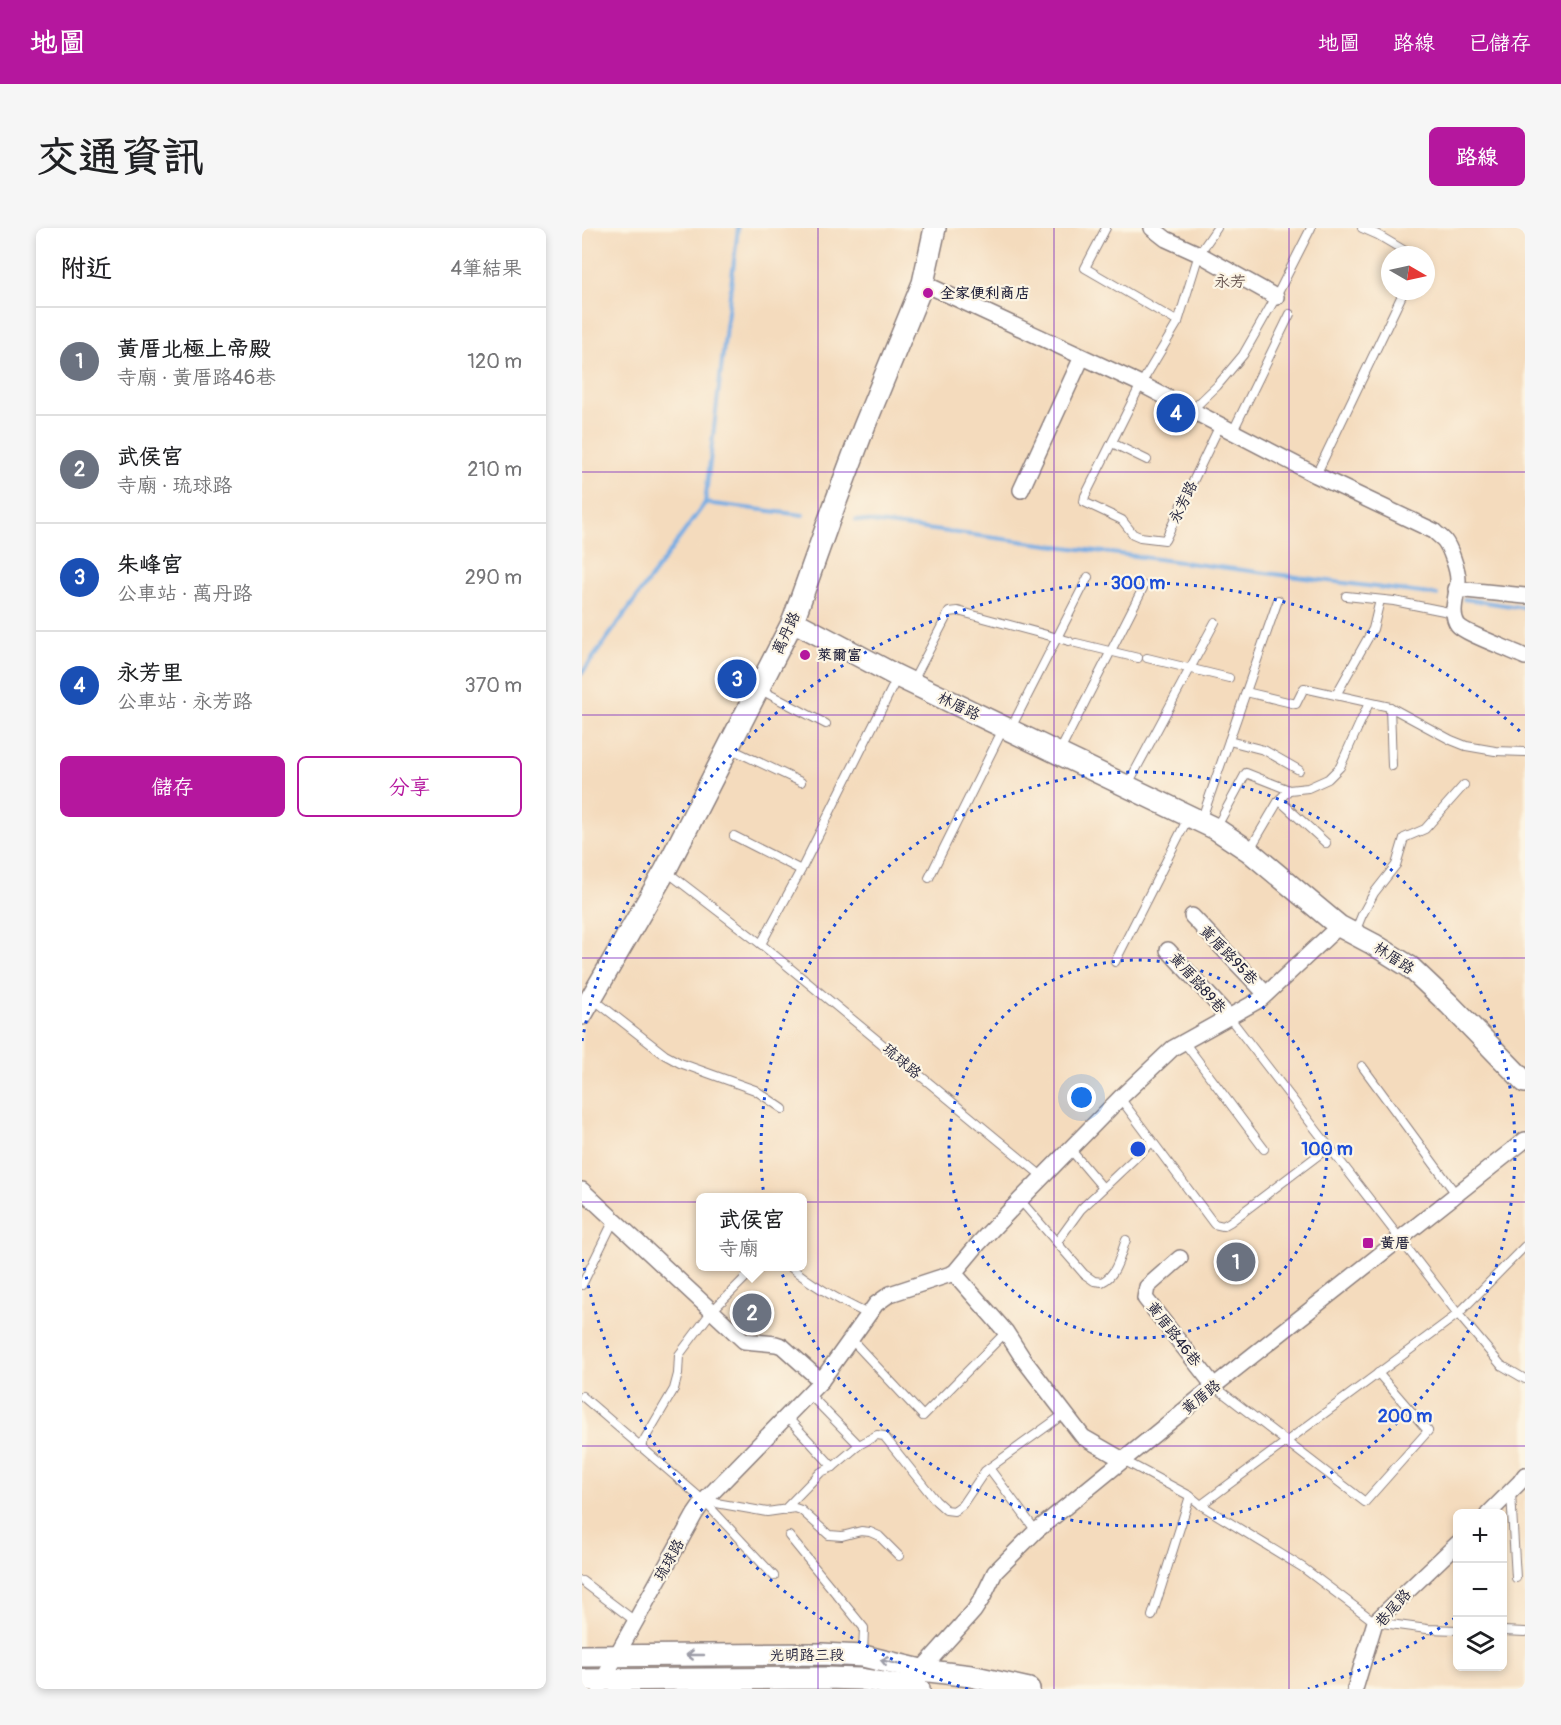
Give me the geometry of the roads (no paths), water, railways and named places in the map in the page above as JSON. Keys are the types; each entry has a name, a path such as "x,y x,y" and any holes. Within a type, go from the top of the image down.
{"street":[{"name":"萬丹路","path":"587,1006 665,870 793,621 852,458 922,283 935,228"},
{"path":"1152,228 1166,239 1199,254 1276,297"},
{"path":"922,283 1141,384 1316,475 1434,531 1445,541 1458,579 1454,613 1456,624 1463,630 1525,657"},
{"path":"1021,490 1082,357"},
{"path":"1456,589 1525,596"},
{"name":"林厝路","path":"793,621 905,680 1202,822 1249,851 1347,930 1410,967 1525,1082"},
{"name":"黃厝路95巷","path":"1192,916 1266,994"},
{"path":"1123,1460 1083,1437 1006,1332 954,1273 1020,1200 1120,1098 1173,1048 1261,999 1347,930"},
{"name":"黃厝路89巷","path":"1168,950 1229,1017"},
{"name":"黃厝路","path":"919,1683 974,1611 995,1572 1036,1531 1214,1386 1525,1140"},
{"path":"582,1190 744,1341 782,1346 821,1381"},
{"name":"黃厝路46巷","path":"1180,1258 1147,1287 1145,1298 1214,1386"},
{"name":"琉球路","path":"594,1683 616,1656 704,1501 821,1381 876,1304 891,1294 954,1273"},
{"path":"1493,1509 1525,1475"},
{"name":"巷尾路","path":"1355,1689 1375,1622 1453,1548"},
{"name":"光明路三段","path":"582,1656 821,1654 862,1656 919,1683"},
{"name":"光明路三段","path":"594,1683 826,1678 919,1683 971,1676 1029,1689"}],"lane":[{"path":"1106,228 1086,268 1178,322"},
{"name":"永芳路","path":"1217,228 1199,254 1178,322 1141,384 1084,502 1122,520 1133,534 1165,540 1226,428"},
{"path":"1192,410 1233,368 1276,297 1311,228"},
{"path":"1362,228 1378,234 1397,246"},
{"path":"1316,475 1400,300"},
{"path":"1226,428 1290,314"},
{"path":"1112,443 1147,460"},
{"path":"929,878 1088,577"},
{"path":"1058,754 1144,586"},
{"path":"1346,596 1454,613"},
{"path":"1202,822 1278,600"},
{"path":"1336,695 1373,630 1380,600"},
{"path":"761,944 818,835 905,680 949,612 958,611 1138,658"},
{"path":"1127,786 1215,622"},
{"path":"1148,658 1229,678"},
{"path":"1246,692 1296,704 1304,688 1390,707 1466,746 1495,751 1525,752"},
{"path":"758,689 826,724"},
{"path":"1115,962 1202,822 1246,773 1289,790 1308,788 1328,779 1340,767 1369,703"},
{"path":"1390,707 1392,766"},
{"path":"1229,741 1264,750 1299,770"},
{"path":"728,748 801,782"},
{"path":"1347,930 1362,915 1374,893 1396,865 1404,838 1425,829 1464,784"},
{"path":"1249,851 1279,800 1289,790"},
{"path":"1279,800 1326,843"},
{"path":"734,836 801,870"},
{"name":"琉球路","path":"665,870 761,944 1043,1177"},
{"path":"587,1006 680,1063 754,1090 783,1109"},
{"path":"1229,1017 1458,1314 1501,1365 1525,1379"},
{"path":"1184,1042 1264,1149"},
{"path":"1362,1066 1456,1194"},
{"path":"1120,1098 1214,1224 1223,1226 1230,1222 1329,1147"},
{"path":"1056,1242 1082,1209 1152,1142"},
{"path":"1070,1149 1103,1188"},
{"path":"1020,1200 1084,1274 1094,1281 1102,1282 1108,1279 1126,1240"},
{"path":"582,1285 614,1220"},
{"path":"1201,1505 1458,1314 1523,1251"},
{"path":"640,1447 674,1389 679,1355 712,1311 752,1271"},
{"path":"795,1271 836,1299 868,1314"},
{"path":"850,1339 923,1416 1006,1332"},
{"path":"1214,1386 1365,1502 1428,1431 1378,1372"},
{"path":"809,1394 859,1445"},
{"path":"582,1396 704,1501 774,1576"},
{"path":"784,1510 821,1472 833,1467 859,1445 877,1435 885,1436 936,1501 946,1510 954,1511 962,1505 985,1471 1064,1414"},
{"path":"786,1416 833,1467"},
{"path":"1123,1460 1190,1496 1201,1505 1302,1566 1375,1622 1453,1630"},
{"path":"989,1468 1036,1531"},
{"path":"1511,1491 1516,1578"},
{"path":"1152,1616 1190,1496"},
{"path":"704,1501 767,1512 795,1508 801,1510 829,1535 842,1536 861,1531 870,1532 879,1536 899,1556"},
{"path":"789,1536 864,1628 862,1656"},
{"path":"582,1581 635,1621"},
{"path":"1507,1631 1525,1632"}],"waterway":[{"path":"582,673 705,503 738,228"},
{"path":"705,503 803,515"},
{"path":"856,520 1437,595"},
{"path":"1464,599 1525,608"}],"place":[{"name":"全家便利商店","path":"928,293"},
{"name":"永芳里","path":"1176,413"},
{"name":"萊爾富","path":"805,655"},
{"name":"朱峰宮","path":"737,679"},
{"name":"黃厝","path":"1368,1243"},
{"name":"黃厝北極上帝殿","path":"1236,1262"},
{"name":"武侯宮","path":"752,1313"}],"district":[{"name":"永芳","path":"1230,281"}]}
